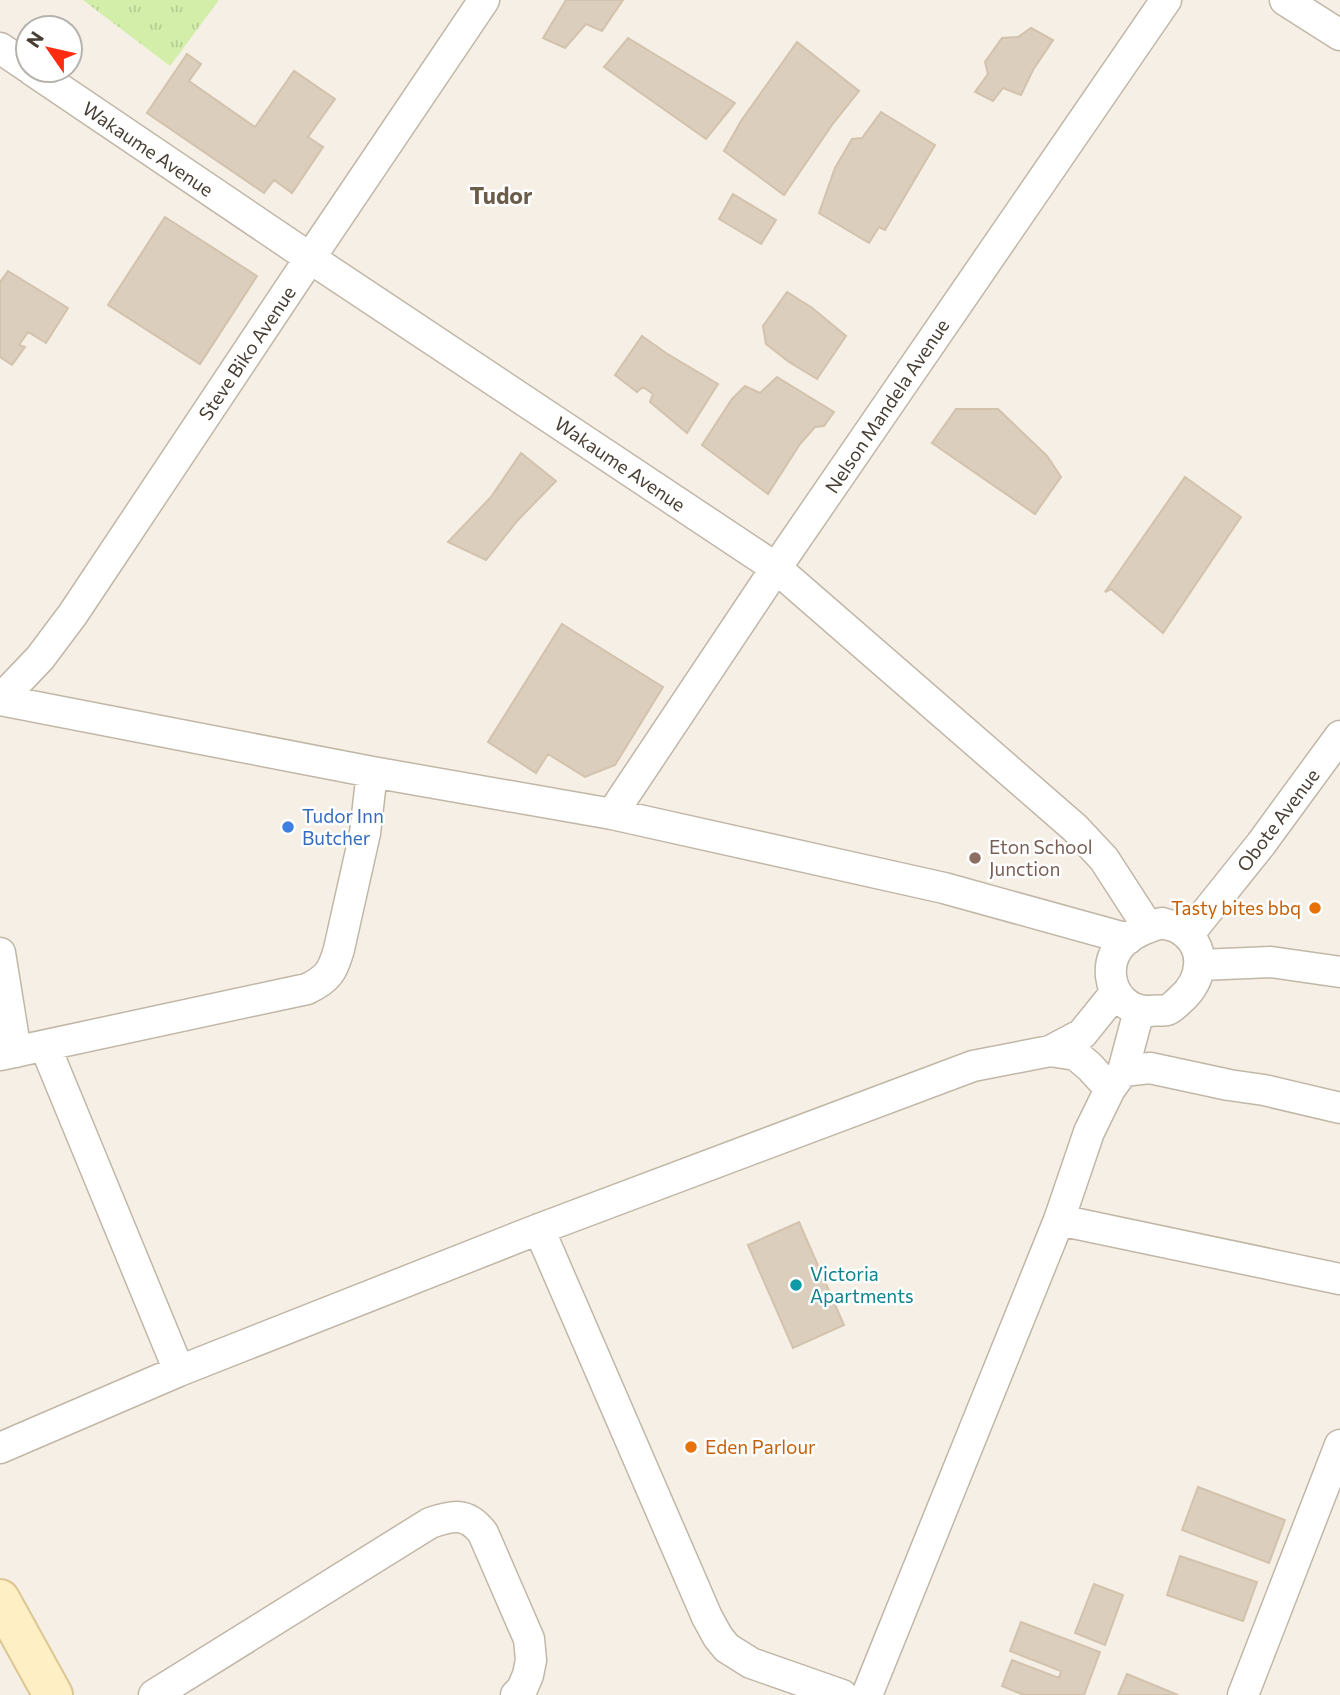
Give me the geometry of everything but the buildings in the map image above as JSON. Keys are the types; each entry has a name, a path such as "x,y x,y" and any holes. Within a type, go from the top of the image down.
{"main road":[{"path":"0,1599 54,1695"}],"street":[{"name":"Steve Biko Avenue","path":"0,700 40,658 74,614 484,0"},
{"name":"Nelson Mandela Avenue","path":"612,814 776,568 1166,0"},
{"path":"1285,0 1340,35"},
{"name":"Wakaume Avenue","path":"52,84 776,568 1075,828 1104,859 1138,933"},
{"path":"0,700 372,772 612,814 1138,933"},
{"name":"Obote Avenue","path":"1188,935 1261,844 1340,736"},
{"path":"20,1051 307,989 323,980 330,974 339,948 365,833 372,772"},
{"path":"1162,923 1176,927 1188,935 1198,950 1200,965 1197,980 1189,992 1167,1010 1139,1011 1124,1002 1111,982 1111,961 1118,949 1138,933 1162,923"},
{"path":"0,953 20,1051 178,1371"},
{"path":"1200,965 1271,962 1340,972"},
{"path":"0,1448 178,1371 538,1229 973,1066 1050,1051 1082,1034 1116,992"},
{"path":"867,1695 1059,1220 1089,1132 1117,1080 1139,1011"},
{"path":"1050,1051 1076,1055 1090,1067 1117,1080 1150,1068 1340,1108"},
{"path":"1059,1220 1340,1279"},
{"path":"538,1229 718,1637 727,1648 751,1663 842,1695"},
{"path":"1243,1695 1340,1445"},
{"path":"154,1695 430,1523 458,1516 476,1523 483,1533 529,1639 531,1660 528,1675 516,1695"}],"green space":[{"path":"83,0 219,0 170,66"}],"place":[{"name":"Tudor Inn Butcher","path":"288,827"},
{"name":"Eton School Junction","path":"975,858"},
{"name":"Tasty bites bbq","path":"1315,908"},
{"name":"Victoria Apartments","path":"796,1285"},
{"name":"Eden Parlour","path":"691,1447"}],"district":[{"name":"Tudor","path":"501,196"}]}
